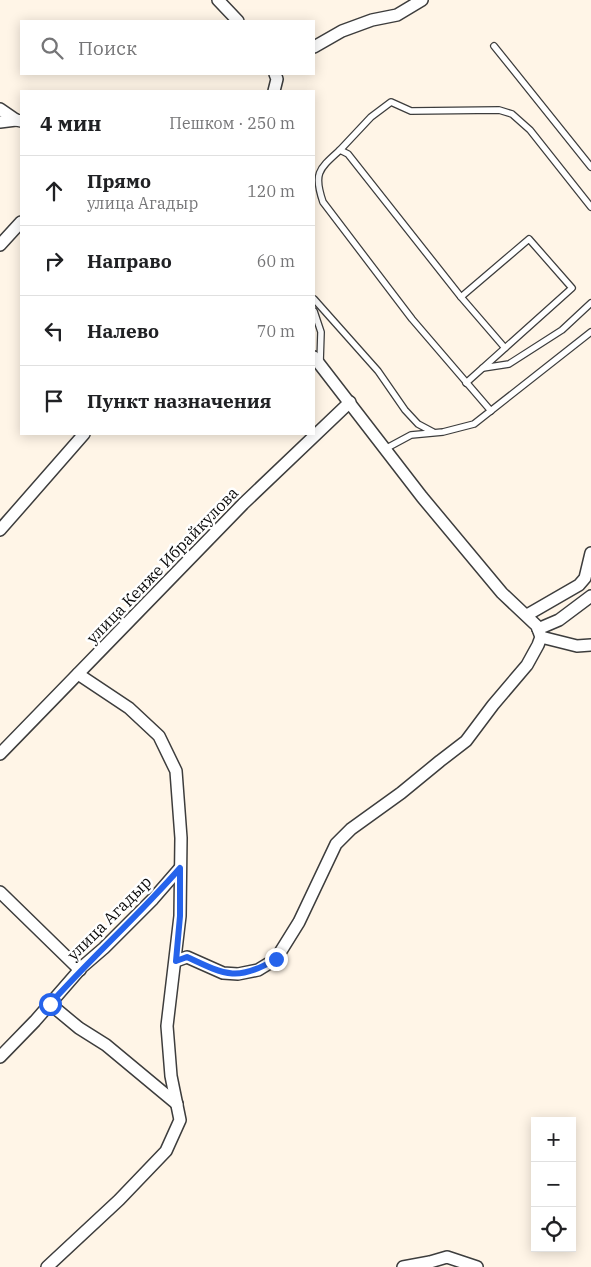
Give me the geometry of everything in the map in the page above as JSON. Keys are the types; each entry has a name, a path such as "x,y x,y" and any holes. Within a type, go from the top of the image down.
{"street":[{"path":"218,0 237,20"},
{"path":"315,45 364,22 397,15 422,0"},
{"path":"274,90 278,76"},
{"path":"0,108 19,121"},
{"path":"0,122 19,121"},
{"path":"0,245 20,223"},
{"path":"317,361 422,497 502,593 527,615 539,633 577,646 591,645"},
{"name":"улица Кенже Ибрайкулова","path":"0,754 243,504 350,402"},
{"path":"0,530 83,435"},
{"path":"527,615 579,585 588,582 591,553"},
{"path":"539,633 591,596"},
{"path":"176,961 187,957 223,973 238,974 258,970 276,959 299,922 336,844 351,829 401,793 466,741 527,665 538,645 539,633"},
{"path":"47,1267 119,1200 166,1151 180,1120 171,1076 167,1026 180,916 181,838 176,771 159,736 129,708 78,674"},
{"name":"улица Агадыр","path":"0,1057 80,970 146,906 180,868"},
{"path":"0,892 80,970"},
{"path":"50,1004 79,1028 106,1045 177,1104"},
{"path":"403,1267 447,1257 476,1267"}],"lane":[{"path":"494,46 591,167"},
{"path":"491,411 412,319 323,202 317,186 317,175 371,117 391,102 410,111 499,110 512,114 530,130 591,207"},
{"path":"340,150 348,154 505,348"},
{"path":"461,296 529,239 572,288 466,382"},
{"path":"315,300 378,371 418,424 434,433"},
{"path":"483,368 509,364 562,330 591,303"},
{"path":"315,314 321,332 317,361"},
{"path":"385,449 411,435 434,433 474,424 591,332"}],"route":[{"path":"50,1004 82,967 153,899 180,868 180,916 176,961 187,957 223,973 238,974 258,970 276,959"}]}
